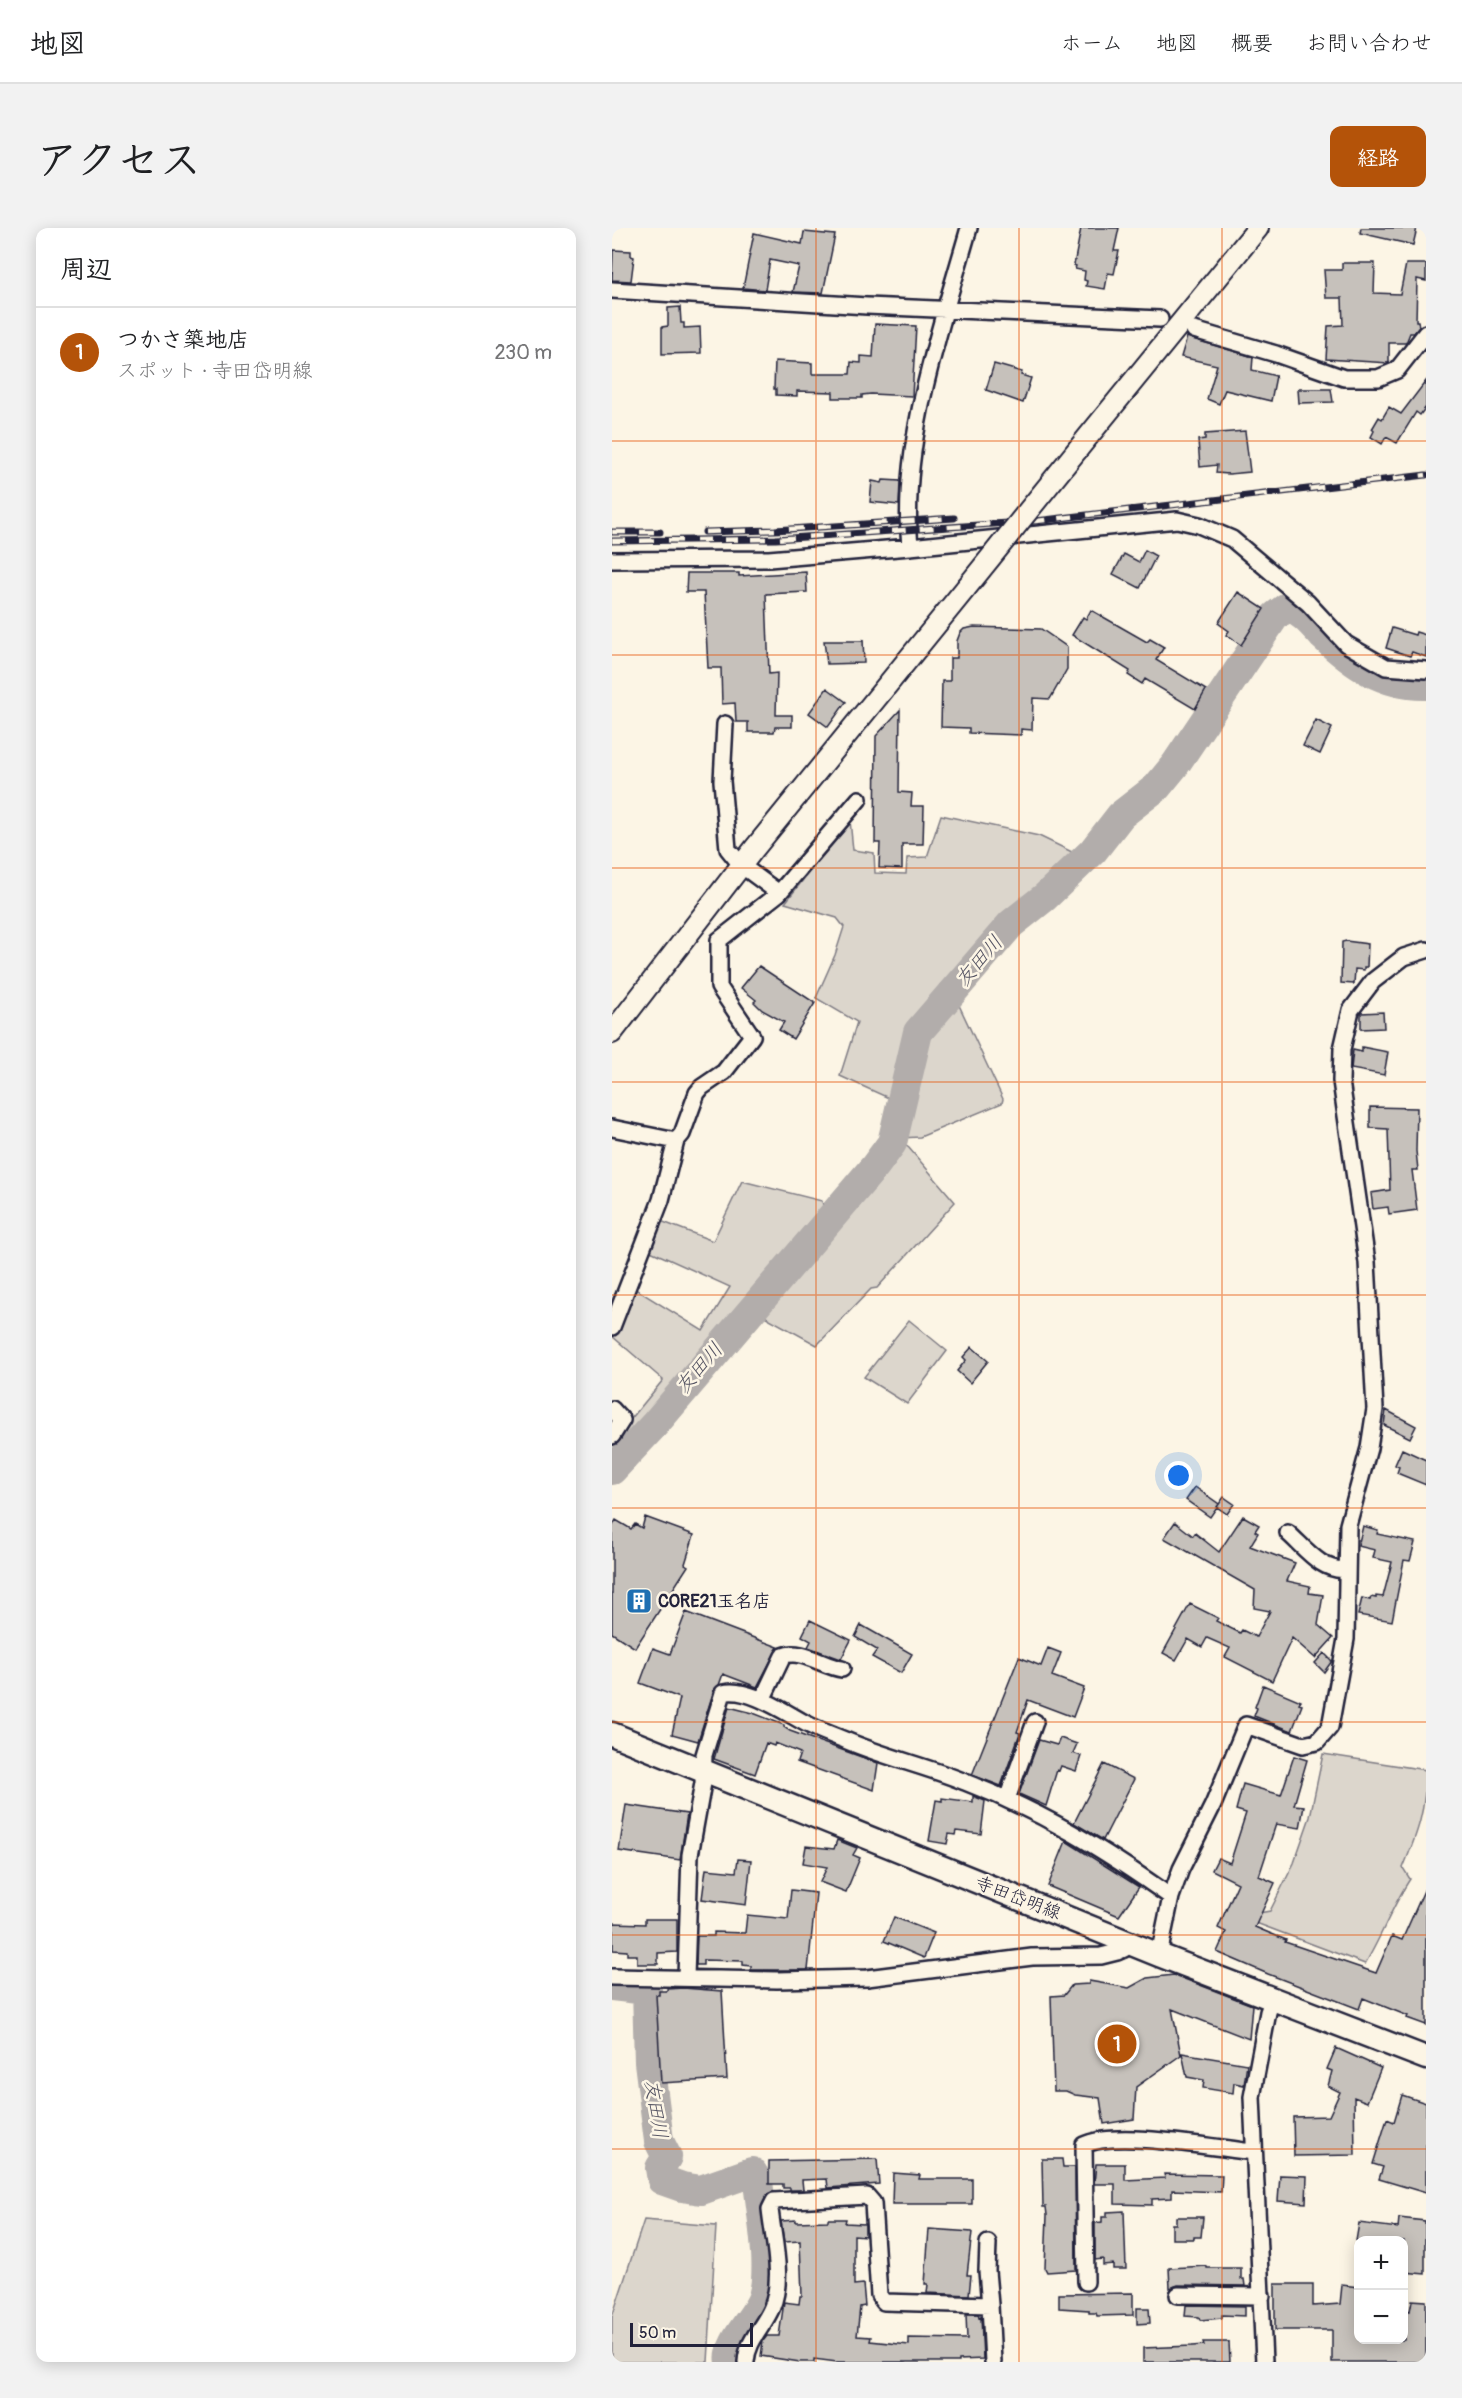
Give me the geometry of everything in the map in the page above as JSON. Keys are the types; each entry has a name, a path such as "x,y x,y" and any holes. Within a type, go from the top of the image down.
{"main road":[{"name":"寺田岱明線","path":"612,1734 1159,1955 1426,2058"}],"street":[{"path":"910,547 907,504 923,395 969,228"},
{"path":"612,1033 741,865 1258,228"},
{"path":"612,290 1160,320"},
{"path":"1194,330 1276,354 1344,378 1378,378 1397,370 1426,333"},
{"path":"612,560 769,559 1177,520 1199,525 1232,539 1308,603 1346,644 1386,667 1426,670"},
{"path":"725,724 722,781 728,849 741,865 779,893"},
{"path":"612,1327 661,1200 676,1141 682,1134 697,1093 724,1072 752,1036 719,987 719,940 779,893 859,799"},
{"path":"1159,1955 1171,1897 1181,1869 1213,1804 1246,1725 1303,1745 1317,1742 1330,1727 1346,1640 1348,1525 1369,1448 1375,1409 1366,1262 1341,1081 1342,1049 1351,1010 1373,981 1404,957 1426,950"},
{"path":"612,1128 676,1141"},
{"path":"612,1409 622,1420 612,1436"},
{"path":"1288,1533 1328,1568 1338,1571 1347,1569"},
{"path":"762,1700 783,1656 789,1653 842,1670"},
{"path":"686,1977 690,1855 704,1755 723,1693 730,1691 762,1700 808,1724 861,1747 963,1781 1007,1799 1060,1825 1116,1857 1171,1897"},
{"path":"1007,1799 1035,1722"},
{"path":"612,1977 777,1980 867,1978 1032,1957 1101,1956 1124,1949 1129,1941"},
{"path":"1264,2362 1252,2097 1268,2012 1273,1998"},
{"path":"1086,2282 1084,2145 1093,2141 1123,2138 1253,2152"},
{"path":"746,2362 747,2350 776,2296 778,2279 770,2209 774,2201 867,2196 873,2203 879,2295 884,2302 990,2305"},
{"path":"988,2242 987,2271 993,2362"},
{"path":"1178,2295 1262,2296"}],"shaded area":[{"path":"941,815 1039,836 1074,853 1022,902 912,1030 893,1100 840,1076 857,1022 816,998 835,955 844,927 837,918 785,903 850,820 853,850 874,853 875,873 906,874 907,858 927,857"},
{"path":"958,1003 1003,1099 1002,1103 920,1137 900,1138 922,1035"},
{"path":"898,1140 909,1148 955,1202 877,1288 871,1289 817,1345 755,1311 874,1171"},
{"path":"742,1181 822,1201 825,1214 778,1276 622,1455 617,1436 663,1380 612,1336 634,1288 703,1331 730,1287 646,1249 658,1220 713,1241"},
{"path":"909,1320 947,1351 907,1404 864,1377"},
{"path":"1323,1754 1426,1770 1425,1797 1420,1820 1403,1868 1410,1879 1365,1964 1256,1923 1259,1913 1270,1911 1294,1863 1310,1817"},
{"path":"644,2220 716,2226 708,2362 612,2362 612,2317"}],"building":[{"path":"1081,228 1119,228 1114,251 1119,251 1114,274 1108,273 1105,289 1086,286 1085,271 1075,269"},
{"path":"1361,228 1417,228 1413,245 1360,233"},
{"path":"804,232 835,235 823,293 793,292 799,266 770,260 765,290 743,288 754,233 802,244"},
{"path":"613,250 631,251 631,256 634,257 631,281 612,280"},
{"path":"1342,263 1375,263 1374,293 1400,294 1406,264 1426,264 1426,281 1417,279 1416,321 1419,327 1414,333 1410,333 1406,343 1389,343 1389,363 1326,359 1328,326 1343,325 1342,298 1326,298 1324,270 1342,270"},
{"path":"680,307 681,323 684,323 684,328 700,327 701,353 662,354 662,327 668,326 668,308"},
{"path":"875,324 916,326 912,396 871,394 862,395 862,398 833,398 833,392 797,391 797,396 776,395 776,389 774,389 775,361 812,363 812,374 850,374 851,362 861,363 861,356 873,357"},
{"path":"1187,337 1253,357 1252,370 1276,376 1271,401 1225,390 1219,404 1207,399 1217,365 1181,357"},
{"path":"994,364 1022,372 1021,375 1031,378 1023,403 986,390"},
{"path":"1426,381 1426,407 1420,415 1416,412 1397,443 1386,437 1382,444 1371,437 1374,431 1372,429 1379,417 1382,419 1389,407 1401,414"},
{"path":"1298,389 1331,389 1333,402 1299,403"},
{"path":"1245,431 1250,472 1216,473 1217,465 1200,467 1198,440 1205,439 1205,434"},
{"path":"883,480 900,481 899,505 870,502 872,481 882,483"},
{"path":"1145,550 1156,556 1140,588 1113,574 1124,554 1139,562"},
{"path":"806,572 807,592 766,594 769,674 777,673 776,715 792,715 792,727 775,727 774,732 748,732 748,722 736,722 735,703 722,704 721,668 708,668 704,592 686,592 687,573 739,573 739,576"},
{"path":"1238,592 1264,609 1241,645 1226,635 1229,631 1218,623"},
{"path":"1091,610 1147,642 1150,639 1164,647 1156,660 1206,690 1195,709 1145,679 1142,684 1128,675 1130,671 1072,635 1083,617 1086,619"},
{"path":"974,627 1041,629 1067,647 1067,669 1050,699 1033,698 1032,730 1021,729 1021,735 969,733 969,728 941,727 942,681 950,681 950,658 957,658 957,641 960,633 964,629"},
{"path":"1392,628 1415,635 1416,632 1426,635 1426,657 1412,652 1410,656 1386,648"},
{"path":"863,639 864,663 827,664 824,641 862,641"},
{"path":"827,688 846,702 828,727 809,713"},
{"path":"900,710 899,792 912,793 911,806 924,806 923,844 902,844 902,869 879,868 880,843 875,843 876,736"},
{"path":"1316,720 1332,728 1320,754 1303,746"},
{"path":"1342,942 1368,944 1367,967 1364,967 1364,970 1355,969 1354,984 1341,983"},
{"path":"759,966 815,1003 793,1039 779,1030 784,1022 762,1010 754,1002 756,1000 741,988"},
{"path":"1383,1012 1384,1028 1361,1029 1361,1013"},
{"path":"1362,1047 1388,1052 1384,1075 1351,1069 1353,1050 1362,1052"},
{"path":"1370,1107 1417,1108 1418,1170 1412,1170 1417,1210 1389,1214 1388,1207 1373,1209 1371,1193 1390,1190 1388,1129 1370,1128"},
{"path":"972,1347 988,1361 970,1383 957,1371 966,1360 963,1357"},
{"path":"1386,1410 1416,1426 1410,1438 1384,1425"},
{"path":"1402,1449 1426,1460 1426,1485 1397,1473 1399,1467 1395,1465"},
{"path":"1195,1487 1219,1504 1210,1517 1186,1500"},
{"path":"1224,1497 1234,1504 1227,1514 1217,1507"},
{"path":"1243,1516 1259,1525 1255,1531 1258,1533 1250,1546 1295,1563 1287,1581 1310,1586 1309,1593 1323,1595 1318,1625 1333,1638 1315,1658 1292,1638 1272,1681 1225,1657 1230,1648 1207,1638 1202,1647 1188,1639 1176,1660 1163,1653 1190,1604 1218,1618 1216,1621 1240,1633 1242,1630 1256,1637 1270,1611 1254,1608 1255,1590 1164,1538 1175,1522 1193,1536 1195,1533 1219,1552"},
{"name":"CORE21玉名店","path":"645,1517 694,1535 685,1564 688,1566 635,1648 612,1633 612,1527 616,1520 631,1529 635,1524 642,1528"},
{"path":"1363,1526 1378,1530 1377,1534 1415,1542 1410,1561 1404,1560 1392,1621 1358,1615 1362,1598 1370,1600 1371,1597 1383,1597 1392,1562 1373,1558 1375,1550 1358,1546"},
{"path":"686,1612 778,1647 757,1687 723,1674 719,1685 714,1690 698,1741 672,1734 680,1698 640,1683 653,1648 670,1654"},
{"path":"810,1620 851,1640 841,1659 808,1647 811,1641 802,1636"},
{"path":"861,1625 912,1654 901,1673 872,1657 877,1650 855,1637"},
{"path":"1048,1648 1061,1653 1052,1676 1084,1688 1073,1717 1028,1700 1017,1732 1020,1733 1001,1786 972,1775 1019,1657 1041,1666"},
{"path":"1324,1653 1332,1661 1324,1672 1315,1663"},
{"path":"1263,1685 1301,1701 1299,1704 1302,1705 1292,1731 1254,1716"},
{"path":"729,1707 753,1713 784,1725 790,1731 878,1763 874,1790 797,1762 800,1753 775,1743 774,1746 766,1743 755,1774 714,1759"},
{"path":"1060,1738 1077,1744 1073,1753 1081,1756 1076,1771 1061,1766 1059,1771 1057,1770 1046,1806 1019,1794 1039,1740 1057,1745"},
{"path":"1294,1756 1307,1760 1294,1805 1304,1806 1300,1828 1276,1824 1259,1876 1275,1883 1255,1927 1286,1940 1285,1942 1376,1973 1392,1936 1402,1940 1426,1886 1426,2025 1363,1998 1359,2009 1217,1952 1226,1932 1218,1928 1238,1883 1212,1870 1218,1858 1230,1863 1246,1813 1236,1810 1243,1784 1281,1795"},
{"path":"1104,1764 1134,1779 1103,1840 1074,1823"},
{"path":"973,1796 985,1801 981,1834 956,1831 955,1835 949,1834 947,1844 929,1841 936,1800 942,1801 942,1798 973,1802"},
{"path":"626,1805 687,1814 680,1860 619,1851"},
{"path":"837,1840 857,1848 853,1855 860,1858 846,1892 820,1882 827,1867 803,1863 806,1846 834,1849"},
{"path":"1066,1841 1139,1887 1119,1916 1048,1886"},
{"path":"738,1859 751,1860 746,1905 702,1899 706,1869 736,1872"},
{"path":"791,1890 816,1893 808,1970 751,1970 751,1966 743,1965 743,1961 703,1960 703,1965 696,1965 697,1936 714,1936 714,1932 745,1933 747,1915 788,1919"},
{"path":"894,1917 934,1933 924,1958 884,1941"},
{"path":"645,1919 677,1919 677,1952 658,1953 658,1964 637,1964 637,1955 627,1955 627,1951 613,1950 613,1923 645,1924"},
{"path":"1174,1975 1252,2005 1249,2039 1172,2009 1181,2055 1136,2087 1134,2119 1104,2124 1100,2098 1075,2095 1066,2091 1054,2091 1051,1996 1064,1995 1072,1985 1089,1984 1089,1981 1129,1988 1147,1978"},
{"path":"683,1988 722,1991 727,2079 661,2083 656,1995 659,1995 659,1991"},
{"path":"1336,2048 1381,2068 1367,2102 1354,2097 1355,2155 1294,2156 1293,2117 1329,2116 1340,2092 1328,2086 1332,2071 1327,2069"},
{"path":"1182,2053 1247,2064 1244,2085 1234,2083 1233,2093 1203,2088 1204,2080 1187,2077"},
{"path":"1402,2095 1426,2103 1426,2193 1379,2179 1383,2167 1373,2164 1387,2119 1394,2122"},
{"path":"877,2159 879,2184 828,2188 827,2179 802,2180 803,2190 790,2190 790,2188 783,2188 783,2184 769,2184 769,2161"},
{"path":"1042,2159 1062,2159 1063,2167 1075,2167 1076,2270 1047,2272 1045,2268 1047,2215 1046,2207 1043,2207"},
{"path":"1096,2164 1125,2164 1125,2180 1165,2178 1164,2174 1222,2175 1221,2192 1172,2190 1172,2198 1152,2199 1152,2205 1115,2204 1115,2184 1094,2184"},
{"path":"893,2173 920,2175 919,2179 972,2179 972,2204 892,2204"},
{"path":"1280,2175 1307,2176 1306,2203 1278,2201"},
{"path":"1124,2211 1126,2269 1113,2269 1113,2264 1103,2265 1103,2259 1095,2260 1095,2223 1102,2222 1102,2217 1107,2217 1107,2212"},
{"path":"1176,2217 1203,2217 1201,2237 1172,2239 1172,2224 1176,2224"},
{"path":"1399,2218 1425,2221 1425,2274 1408,2272 1408,2236 1357,2236 1359,2223 1398,2228"},
{"path":"828,2219 846,2219 845,2223 865,2224 865,2236 854,2235 854,2285 863,2284 865,2306 860,2307 857,2336 871,2337 870,2341 909,2345 909,2338 967,2339 966,2314 978,2314 979,2318 981,2317 983,2359 959,2360 959,2362 837,2362 814,2359 814,2362 800,2362 761,2356 763,2341 767,2336 779,2336 784,2302 799,2304 800,2296 802,2296 800,2241 784,2242 781,2221 828,2221"},
{"path":"929,2229 972,2232 967,2275 971,2275 969,2295 927,2293 928,2284 925,2284"},
{"path":"1207,2266 1207,2268 1241,2268 1241,2279 1244,2279 1245,2286 1178,2285 1170,2288 1169,2268"},
{"path":"1275,2284 1313,2284 1313,2306 1340,2304 1342,2285 1354,2286 1354,2344 1408,2344 1408,2311 1410,2311 1412,2300 1426,2301 1426,2362 1332,2362 1332,2330 1275,2330"},
{"path":"1133,2293 1133,2315 1097,2316 1096,2313 1089,2313 1089,2310 1059,2308 1059,2294"},
{"path":"1186,2305 1245,2306 1245,2316 1222,2315 1222,2318 1200,2320 1199,2317 1185,2316"},
{"path":"1137,2308 1149,2308 1150,2323 1137,2324"},
{"path":"1203,2342 1229,2342 1230,2362 1143,2362 1143,2348 1204,2345"}],"waterway":[{"name":"友田川","path":"612,1470 655,1424 875,1166 892,1143 918,1032 1011,924 1045,897 1093,851 1121,815 1157,787 1175,765 1275,616 1287,607 1293,609 1357,664 1396,682 1426,685"},
{"name":"友田川","path":"612,1986 647,1990 649,2062 659,2141 667,2157 660,2168 662,2180 682,2187 701,2190 752,2172 758,2181 766,2256 765,2285 760,2305 733,2347 731,2362"}],"railway":[{"path":"612,541 776,539 1036,521 1426,475"},
{"path":"705,532 775,530 954,518"},
{"path":"612,532 660,532"}],"place":[{"name":"CORE21玉名店","path":"639,1601"},
{"name":"つかさ築地店","path":"1117,2044"}]}
